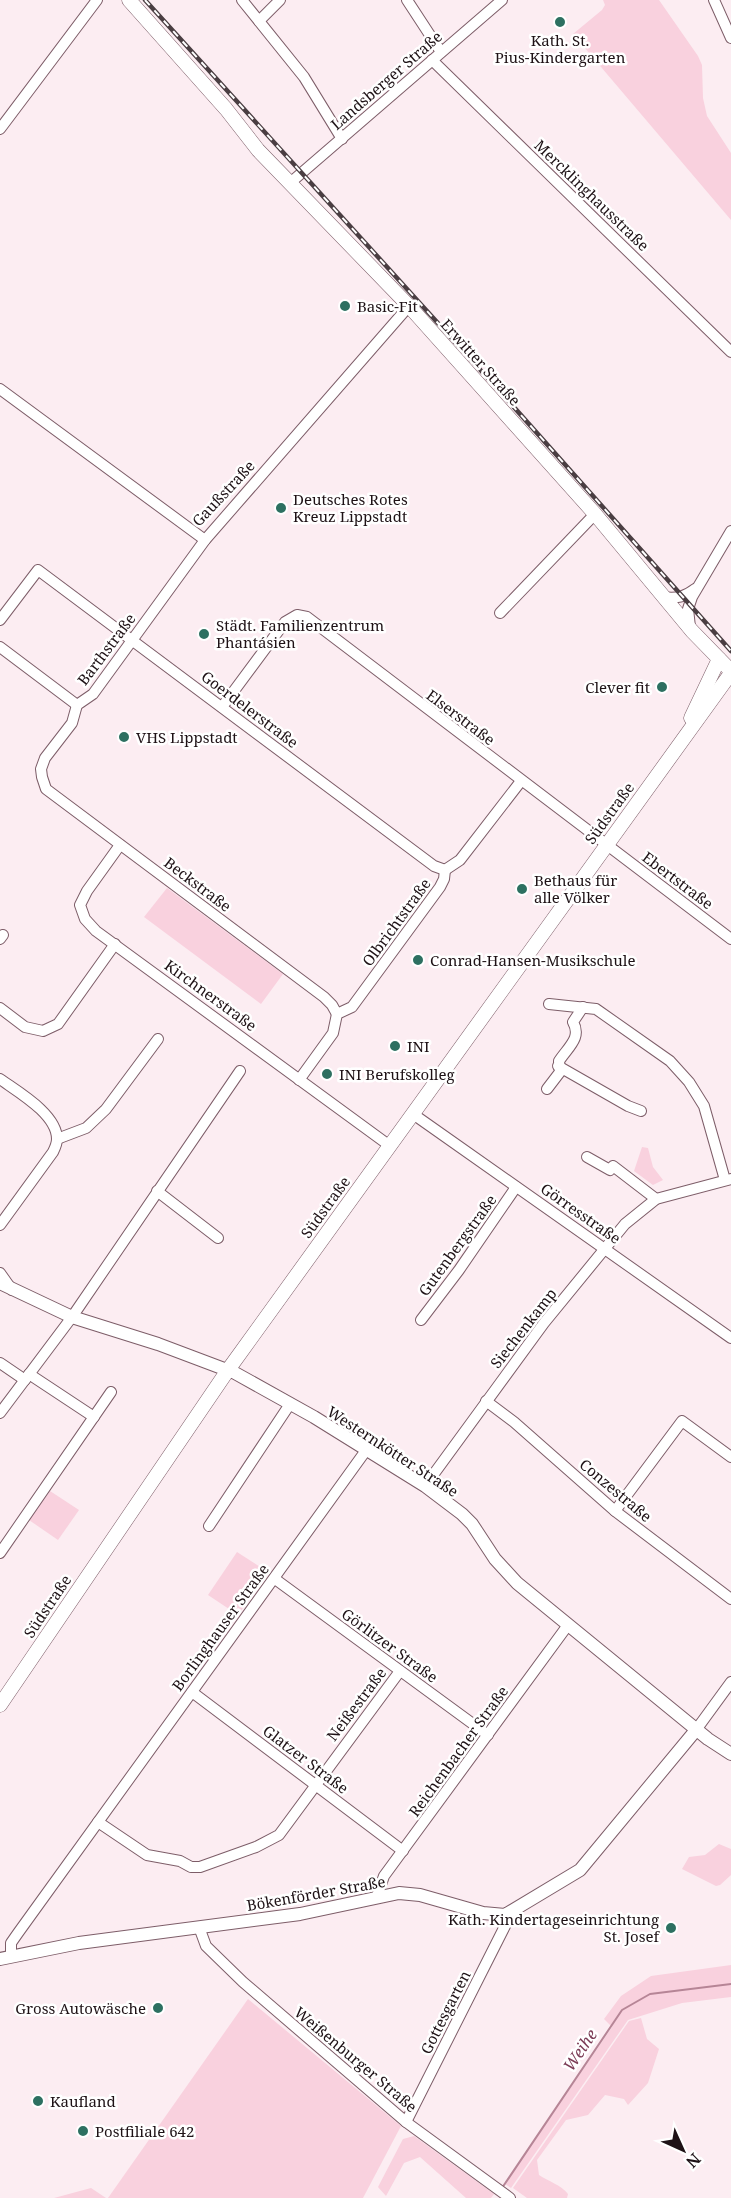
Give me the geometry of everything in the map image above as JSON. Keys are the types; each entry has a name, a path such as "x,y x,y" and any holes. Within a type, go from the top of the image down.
{"main road":[{"name":"Erwitter Straße","path":"129,0 226,109 258,150 409,306 595,514 663,597 731,672"},
{"name":"Südstraße","path":"685,734 719,659"},
{"name":"Südstraße","path":"0,1706 228,1370 731,672"}],"street":[{"path":"0,129 97,0"},
{"path":"242,0 304,76 342,138"},
{"path":"259,21 280,0"},
{"name":"Mercklinghausstraße","path":"406,0 436,56 731,352"},
{"name":"Landsberger Straße","path":"290,183 502,0"},
{"path":"714,0 731,38"},
{"name":"Gaußstraße","path":"0,389 205,540 409,306"},
{"path":"500,613 595,514"},
{"path":"692,630 688,609 696,589 731,531"},
{"name":"Barthstraße","path":"42,777 41,769 45,758 72,723 77,705 93,694 205,540"},
{"name":"Goerdelerstraße","path":"0,620 38,570 434,866 445,870"},
{"path":"663,597 682,596 696,589"},
{"name":"Elserstraße","path":"222,707 285,622 297,615 307,617 606,845"},
{"path":"0,648 77,705"},
{"name":"Beckstraße","path":"42,777 46,789 324,997 337,1014"},
{"name":"Olbrichtstraße","path":"337,1014 352,1007 440,887 445,870 460,860 520,781"},
{"name":"Kirchnerstraße","path":"120,845 87,891 80,905 85,920 390,1146"},
{"name":"Ebertstraße","path":"606,845 731,939"},
{"path":"0,1008 26,1027 43,1030 58,1024 115,944"},
{"path":"549,1004 596,1009 608,1015 670,1061 689,1082 704,1106 728,1179"},
{"path":"548,1089 560,1072 558,1066 560,1059 577,1036 573,1022 583,1007"},
{"path":"299,1080 333,1033 337,1014"},
{"path":"57,1139 86,1128 106,1109 158,1039"},
{"path":"558,1066 628,1106 641,1111"},
{"path":"0,1413 72,1317 240,1071"},
{"path":"0,1079 44,1112 52,1122 57,1139 53,1152 0,1225"},
{"name":"Görresstraße","path":"413,1114 731,1338"},
{"path":"587,1157 610,1170 614,1166 656,1199"},
{"name":"Siechenkamp","path":"425,1486 544,1323 625,1224 656,1199 728,1179"},
{"name":"Gutenbergstraße","path":"421,1320 459,1270 516,1186"},
{"path":"157,1191 218,1238"},
{"path":"0,1273 12,1290"},
{"name":"Westernkötter Straße","path":"0,1283 72,1317 158,1344 228,1370 290,1404 425,1486 472,1524 495,1559 517,1583 696,1730"},
{"path":"0,1363 94,1417"},
{"path":"0,1553 111,1392"},
{"name":"Conzestraße","path":"486,1401 514,1422 615,1511 731,1599"},
{"path":"209,1526 290,1404"},
{"path":"615,1511 682,1421 731,1457"},
{"name":"Borlinghauser Straße","path":"5,1958 13,1940 275,1579 366,1449"},
{"name":"Görlitzer Straße","path":"275,1579 488,1735"},
{"name":"Reichenbacher Straße","path":"377,1896 384,1876 568,1625"},
{"name":"Neißestraße","path":"316,1785 400,1671"},
{"path":"504,1914 580,1870 696,1730 731,1682"},
{"name":"Glatzer Straße","path":"192,1692 403,1851"},
{"path":"696,1730 731,1754"},
{"path":"98,1822 147,1855 180,1861 191,1867 200,1867 256,1847 279,1835 316,1785"},
{"name":"Bökenförder Straße","path":"5,1958 79,1944 300,1914 399,1893 420,1895 483,1913 504,1914"},
{"name":"Gottesgarten","path":"406,2122 506,1926 504,1914"},
{"name":"Weißenburger Straße","path":"200,1927 206,1946 243,1982 406,2122 507,2196"}],"shaded area":[{"path":"603,0 659,0 698,56 702,65 703,98 707,116 731,153 731,220 573,34 602,10 605,5"},
{"path":"167,888 283,974 261,1004 144,917"},
{"path":"642,1147 648,1148 653,1167 663,1180 653,1185 634,1171"},
{"path":"50,1491 79,1510 58,1540 29,1520"},
{"path":"237,1552 268,1572 238,1615 208,1595"},
{"path":"719,1844 731,1849 731,1875 720,1885 716,1886 682,1869 689,1857 705,1855"},
{"path":"731,1965 731,1997 682,2003 628,2020 511,2188 505,2184 612,2027 604,2019 621,1996 651,1976"},
{"path":"248,1999 401,2126 363,2198 108,2198"},
{"path":"641,2018 647,2039 659,2049 648,2083 628,2105 624,2099 605,2095 588,2115 566,2120 537,2160 539,2175 562,2188 568,2194 567,2198 527,2198 513,2188 629,2021"},
{"path":"414,2136 494,2194 491,2198 466,2198 420,2157 404,2163 386,2196 378,2187 403,2139"},
{"path":"91,2188 106,2198 54,2198"}],"waterway":[{"name":"Weihe","path":"502,2188 622,2010 650,1994 731,1984"}],"railway":[{"path":"145,0 504,396 731,651"}],"place":[{"name":"Kath. St. Pius-Kindergarten","path":"560,22"},
{"name":"Basic-Fit","path":"345,306"},
{"name":"Deutsches Rotes Kreuz Lippstadt","path":"281,508"},
{"name":"Städt. Familienzentrum Phantásien","path":"204,634"},
{"name":"Clever fit","path":"662,687"},
{"name":"VHS Lippstadt","path":"124,737"},
{"name":"Bethaus für alle Völker","path":"522,889"},
{"name":"Conrad-Hansen-Musikschule","path":"418,960"},
{"name":"INI","path":"395,1046"},
{"name":"INI Berufskolleg","path":"327,1074"},
{"name":"Kath. Kindertageseinrichtung St. Josef","path":"671,1928"},
{"name":"Gross Autowäsche","path":"158,2008"},
{"name":"Kaufland","path":"38,2101"},
{"name":"Postfiliale 642","path":"83,2131"}]}
